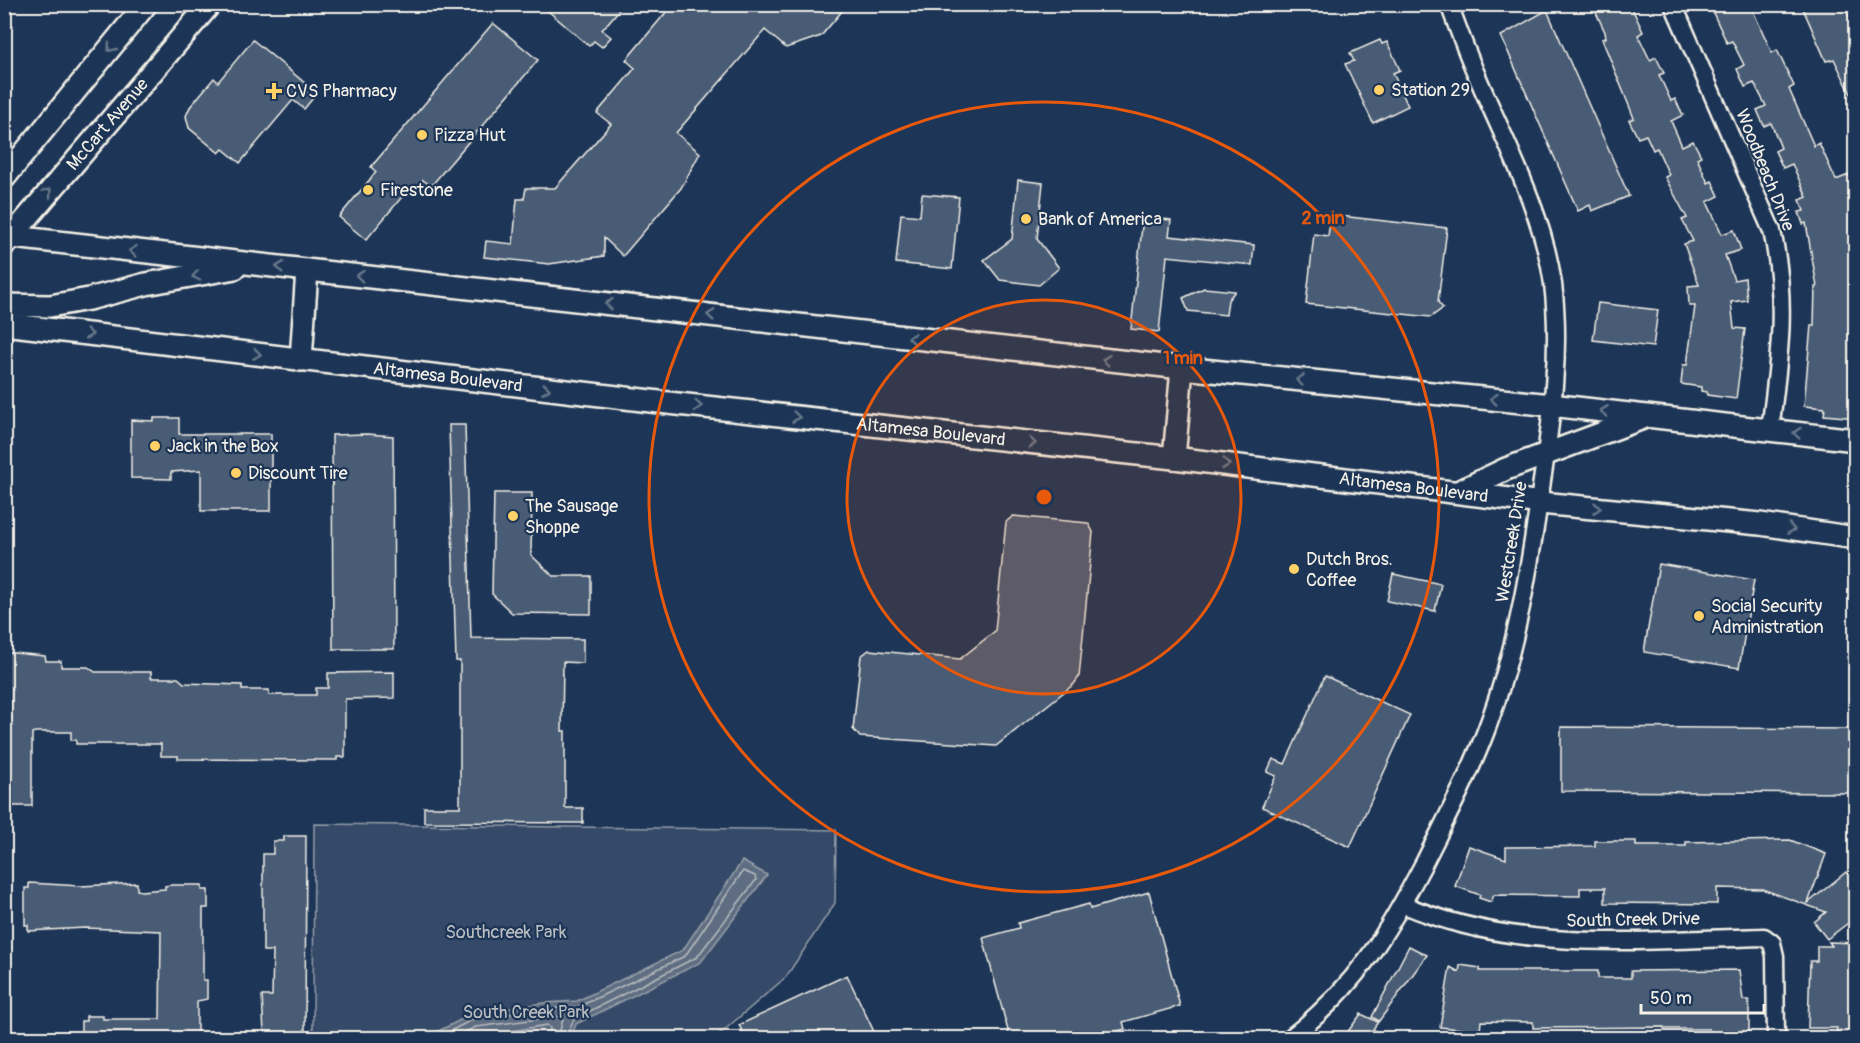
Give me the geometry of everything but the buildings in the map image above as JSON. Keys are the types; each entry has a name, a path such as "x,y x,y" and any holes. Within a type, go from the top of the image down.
{"main road":[{"path":"4,178 146,4"},
{"name":"McCart Avenue","path":"6,239 210,4"},
{"path":"6,239 253,264 1182,368 1552,405 1856,440"},
{"path":"4,305 50,306 146,284 253,264"},
{"path":"301,360 307,270"},
{"name":"Altamesa Boulevard","path":"4,324 738,411 1174,458 1539,502 1760,524 1856,538"},
{"path":"1174,458 1182,368"},
{"path":"1457,492 1506,469 1647,416"}],"street":[{"name":"Westcreek Drive","path":"1290,1038 1320,1015 1354,979 1402,904 1455,802 1487,728 1512,650 1522,606 1539,502 1556,358 1553,285 1544,240 1514,158 1477,76 1449,4"},
{"name":"Woodbeach Drive","path":"1673,4 1774,241 1781,270 1782,311 1770,430"},
{"name":"South Creek Drive","path":"1402,904 1452,922 1512,936 1566,941 1764,937 1772,943 1775,956 1776,1038"}],"green space":[{"name":"Southcreek Park","path":"314,824 836,830 835,903 786,977 722,1032 711,1038 313,1038"}],"water":[{"path":"742,861 767,875 701,962 576,1024 571,1038 425,1038 472,1014 544,1003 577,1001 683,950"}],"place":[{"name":"Station 29","path":"1379,90"},
{"name":"CVS Pharmacy","path":"274,91"},
{"name":"Pizza Hut","path":"422,135"},
{"name":"Firestone","path":"368,190"},
{"name":"Bank of America","path":"1026,219"},
{"name":"Jack in the Box","path":"155,446"},
{"name":"Discount Tire","path":"236,473"},
{"name":"The Sausage Shoppe","path":"513,516"},
{"name":"Dutch Bros. Coffee","path":"1294,569"},
{"name":"Social Security Administration","path":"1699,616"}],"park label":[{"name":"South Creek Park","path":"526,1012"}]}
